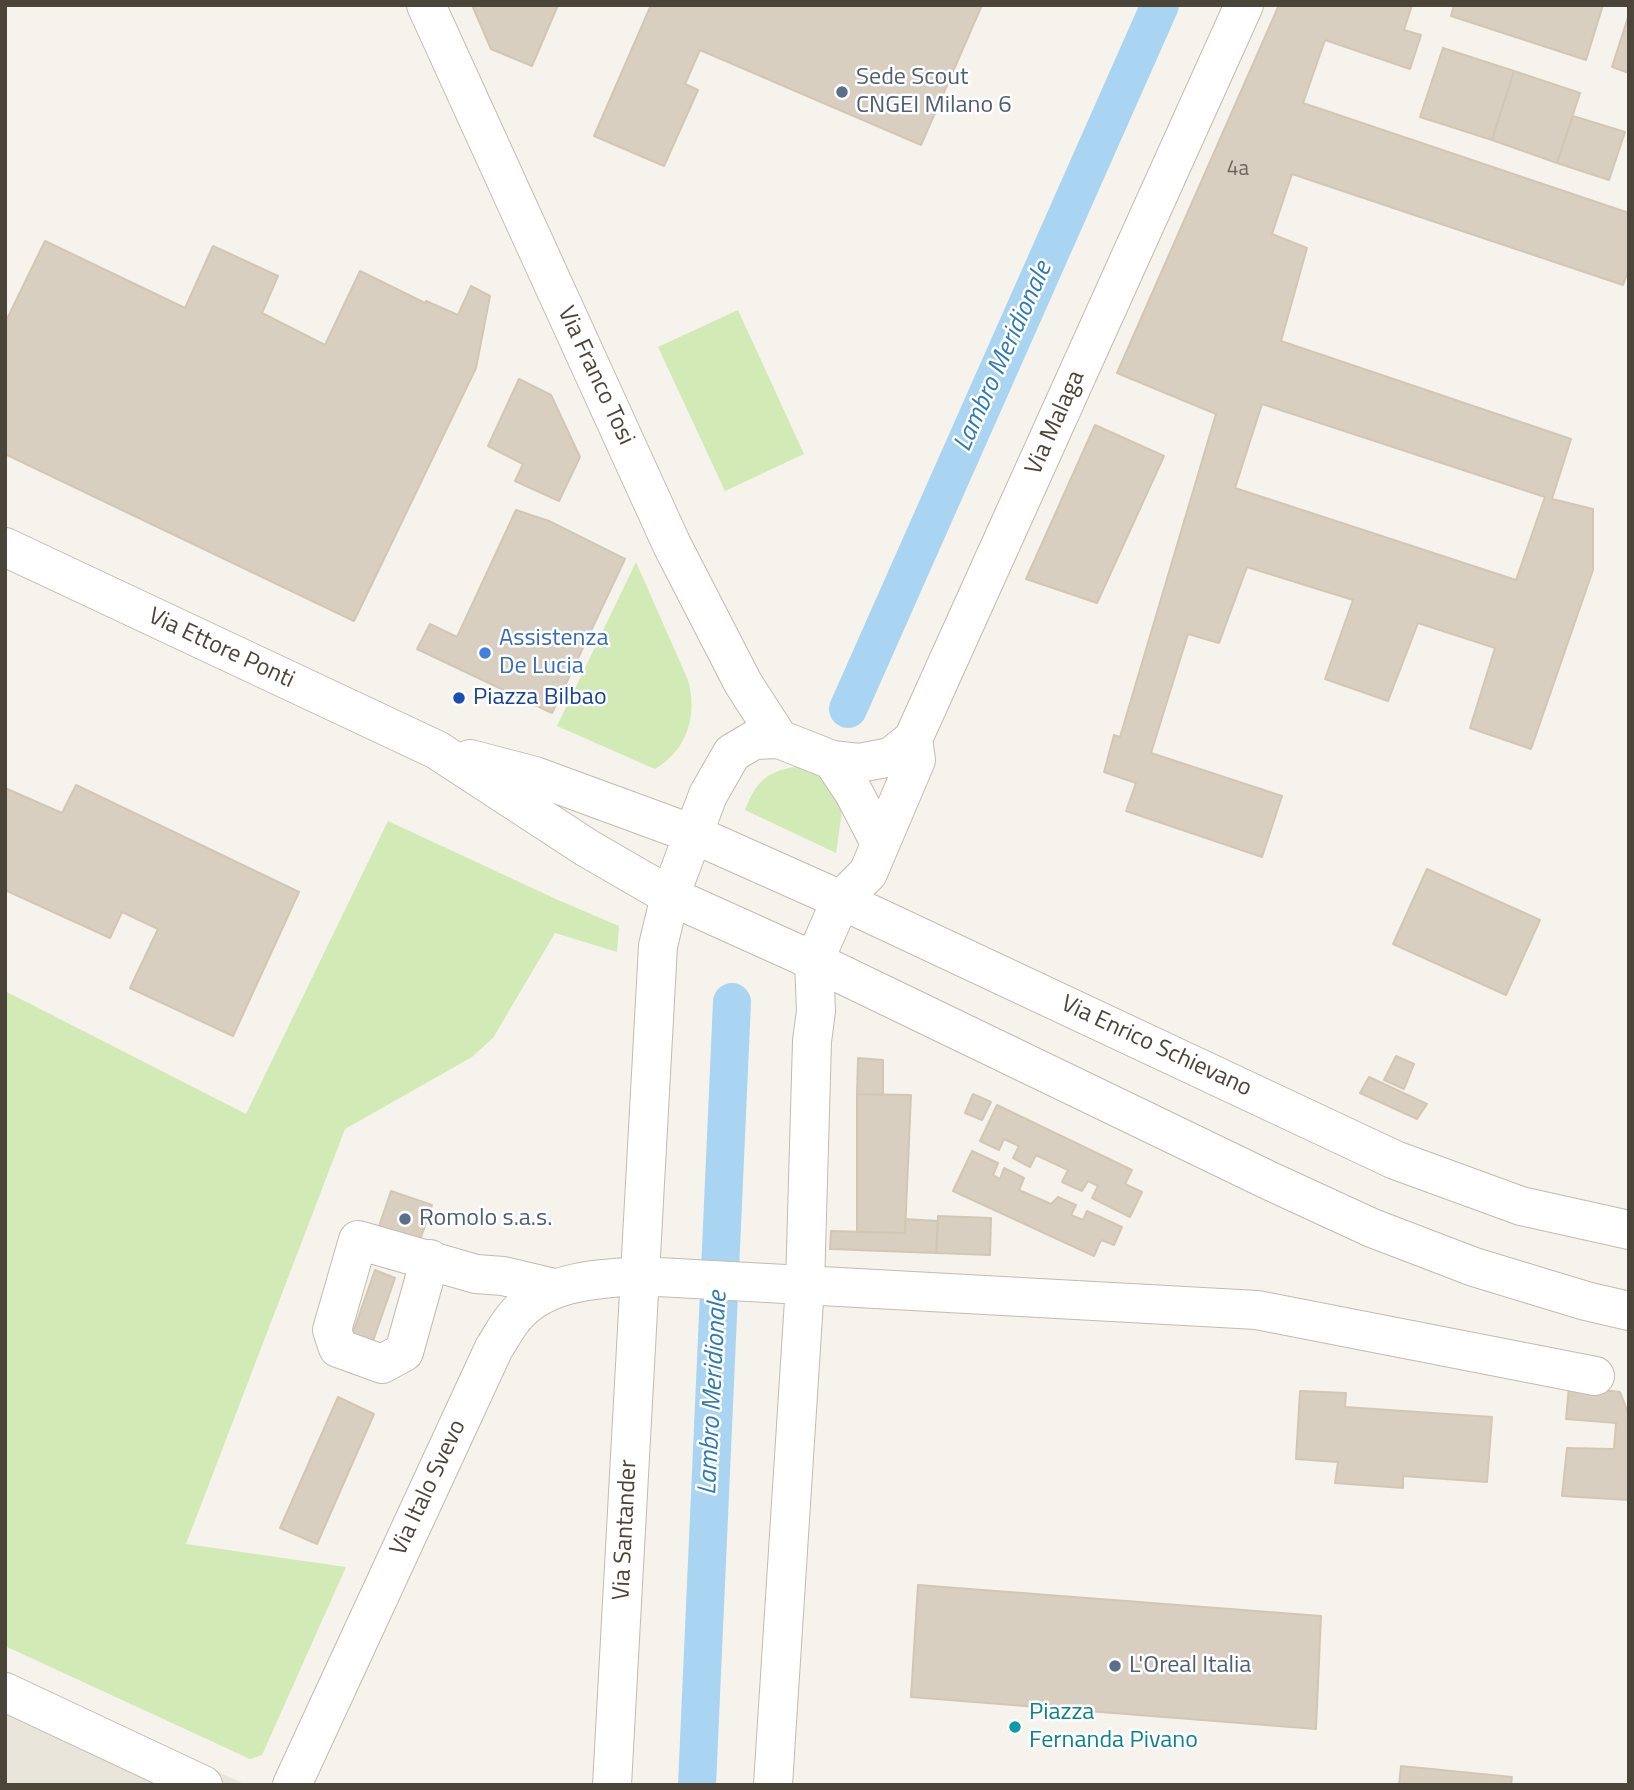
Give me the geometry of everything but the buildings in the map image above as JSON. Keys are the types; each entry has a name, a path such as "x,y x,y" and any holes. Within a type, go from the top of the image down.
{"street":[{"name":"Via Franco Tosi","path":"426,5 672,545 743,683 779,739"},
{"name":"Via Malaga","path":"880,843 916,760 913,739 1244,5"},
{"name":"Via Ettore Ponti","path":"5,547 437,750 608,860 670,896"},
{"path":"913,739 891,757 859,763 832,760 779,739 754,740 732,752 708,795 670,896 814,961 1372,1228 1474,1267 1586,1301 1629,1311"},
{"name":"Via Ettore Ponti","path":"437,750 535,776 693,834"},
{"path":"773,1785 788,1284 816,1011 814,961 841,900 868,873 880,843 855,793 832,760"},
{"name":"Via Enrico Schievano","path":"693,834 841,900 1395,1160 1521,1206 1629,1230"},
{"name":"Via Santander","path":"612,1785 653,1277 659,946 670,896"},
{"path":"430,1259 476,1273 503,1276 554,1288"},
{"path":"653,1277 1257,1310 1595,1376"},
{"name":"Via Italo Svevo","path":"292,1785 494,1348 513,1317 554,1288 606,1278 653,1277"},
{"path":"5,1692 203,1785"}],"shaded area":[{"path":"5,1671 246,1785 5,1785"}],"green space":[{"path":"738,310 804,454 725,491 658,347"},
{"path":"636,562 688,680 691,693 690,719 682,742 666,761 655,769 557,726"},
{"path":"801,766 827,778 842,811 836,853 745,810 754,791 765,778 780,770"},
{"path":"388,821 619,926 617,952 555,933 493,1038 472,1057 345,1129 186,1544 346,1567 262,1755 250,1759 5,1646 5,991 246,1114"}],"waterway":[{"name":"Lambro Meridionale","path":"848,709 1160,5"},
{"name":"Lambro Meridionale","path":"697,1785 732,1002"}],"place":[{"name":"Sede Scout CNGEI Milano 6","path":"842,92"},
{"name":"Assistenza De Lucia","path":"485,653"},
{"name":"Piazza Bilbao","path":"459,698"},
{"name":"Romolo s.a.s.","path":"405,1219"},
{"name":"L'Oreal Italia","path":"1115,1666"},
{"name":"Piazza Fernanda Pivano","path":"1015,1727"}]}
